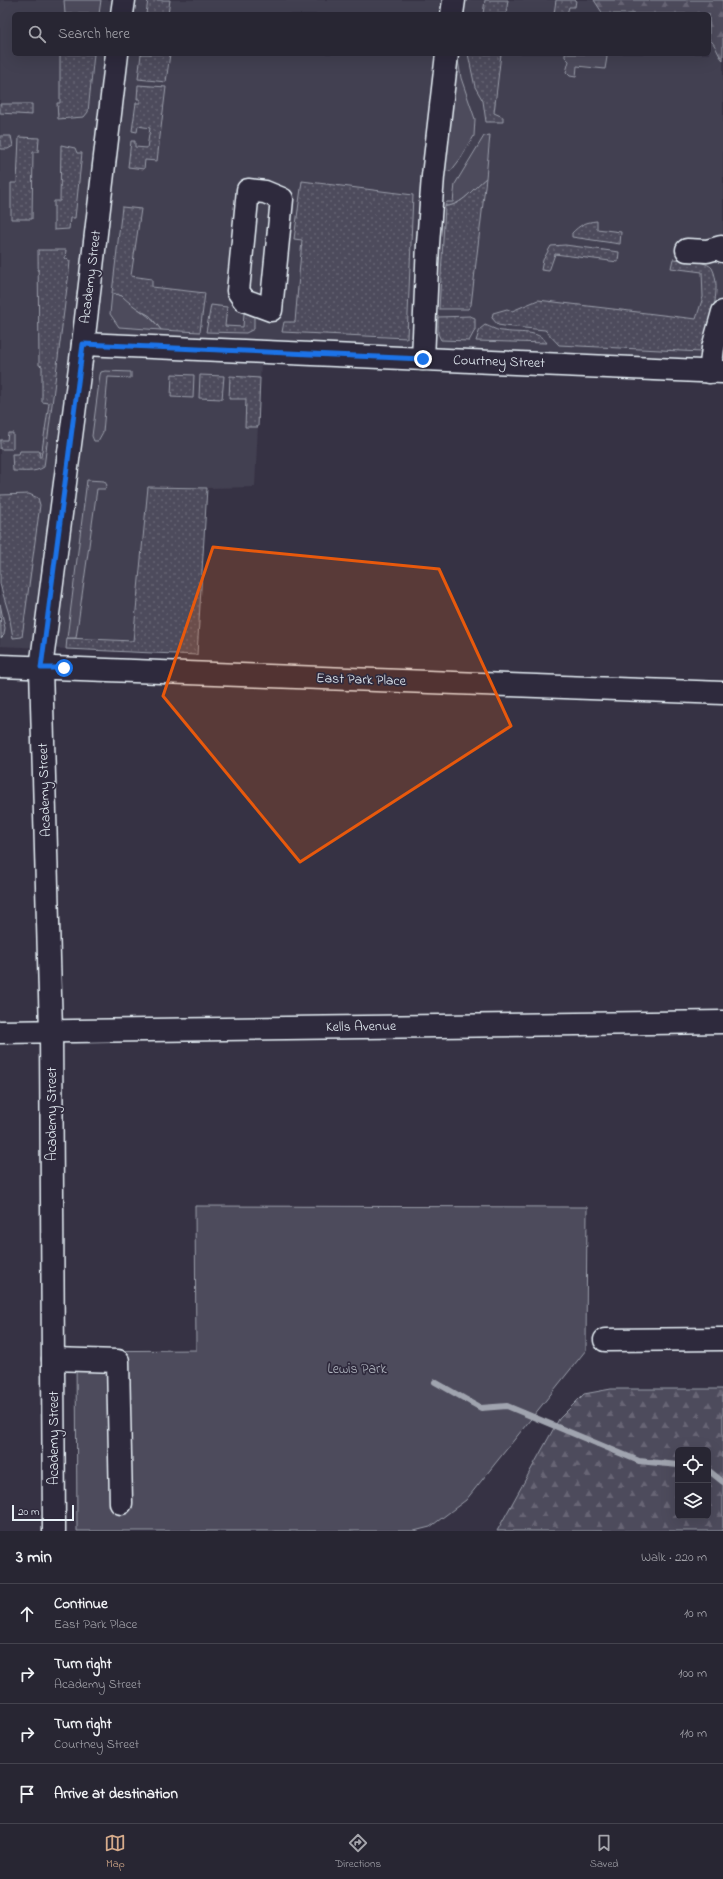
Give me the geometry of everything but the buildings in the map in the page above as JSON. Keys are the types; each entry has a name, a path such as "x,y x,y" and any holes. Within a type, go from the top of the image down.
{"street":[{"path":"122,12 124,0"},
{"path":"452,12 454,0"},
{"name":"Academy Street","path":"54,1531 51,1031 41,668 83,344 117,56"},
{"path":"423,359 428,244 433,176 447,56"},
{"path":"248,190 264,192 282,199 271,310 244,300 238,291 248,190"},
{"path":"687,250 707,251 721,248 723,251"},
{"path":"716,372 713,348 723,312"},
{"name":"Courtney Street","path":"83,344 716,372"},
{"name":"East Park Place","path":"0,666 723,693"},
{"name":"Kells Avenue","path":"0,1032 723,1022"},
{"path":"605,1340 723,1340"},
{"path":"53,1358 118,1361 121,1503"}],"highlighted area":[{"path":"213,547 439,569 511,726 300,862 163,696"}],"shaded area":[{"path":"0,0 723,0 723,361 262,341 255,487 207,488 197,655 0,646"}],"green space":[{"path":"64,0 101,0 99,12 65,12"},
{"path":"148,0 170,0 168,12 146,12"},
{"path":"485,0 508,0 506,12 483,12"},
{"path":"556,0 576,0 575,7 569,7 568,12 554,12"},
{"path":"594,0 723,0 723,60 711,42 711,12 602,12"},
{"path":"60,56 94,56 88,112 84,117 58,119 57,103 60,103"},
{"path":"141,56 170,56 166,82 138,79"},
{"path":"457,56 461,78 475,119 474,136 461,158 451,171 443,172"},
{"path":"468,56 501,56 494,113 503,117 503,122 486,122 483,101 475,87"},
{"path":"565,57 607,57 605,69 577,66 576,77 570,76 566,72 569,61"},
{"path":"138,85 166,87 157,161 145,160 144,169 128,167 131,141 135,141 135,147 147,148 150,128 138,126 137,132 132,131 136,103 140,103 140,99 137,99"},
{"path":"0,104 32,104 32,115 0,113"},
{"path":"490,135 486,178 462,200 445,206 447,202 453,202 455,184 484,136"},
{"path":"0,136 11,136 13,146 8,149 0,149"},
{"path":"19,137 39,138 38,152 33,152 32,219 11,219 11,183 17,183"},
{"path":"61,145 75,148 77,153 82,153 75,218 70,218 69,229 54,230 54,201 60,201"},
{"path":"486,178 471,305 468,309 439,309 445,206 462,200"},
{"path":"302,181 413,195 407,338 282,332 284,322 295,322 302,240 294,239"},
{"path":"122,207 141,209 131,276 152,279 152,287 205,293 200,332 161,330 150,316 126,302 122,296 112,293"},
{"path":"597,221 597,229 621,232 620,244 572,237 572,233 580,226 589,222"},
{"path":"565,245 619,252 618,262 555,254 549,271 541,270 543,260 551,246"},
{"path":"38,250 66,250 65,258 70,261 69,272 44,467 33,471 13,471 12,454 19,454 20,451 40,451 39,457 41,457 49,403 42,402 42,366 39,365"},
{"path":"673,259 694,261 705,264 712,268 715,276 716,286 714,309 701,352 559,345 545,330 498,325 492,318 493,313 507,309 512,311 538,300 696,319 703,297 702,272 671,268"},
{"path":"112,293 122,296 157,324 161,330 119,327 110,314"},
{"path":"211,305 227,307 225,326 243,327 244,313 247,311 254,313 254,329 246,333 206,332"},
{"path":"470,316 475,318 475,330 469,341 441,340 438,334 438,317"},
{"path":"485,325 501,331 533,334 543,339 547,343 476,341 480,329"},
{"path":"101,372 131,372 131,378 108,377 103,432 98,441 94,441 92,436 100,375"},
{"path":"172,374 194,375 193,398 171,397"},
{"path":"200,375 224,376 222,399 199,398"},
{"path":"230,376 260,378 258,427 245,427 246,399 229,399"},
{"path":"8,433 13,433 12,449 0,449 0,440 7,440"},
{"path":"87,480 104,481 107,485 105,489 97,489 76,638 67,638"},
{"path":"148,487 207,488 197,655 66,649 67,638 133,641"},
{"path":"29,494 38,498 40,505 22,637 13,638 9,614 0,584 0,495"},
{"path":"0,604 5,628 4,635 1,638"},
{"name":"Lewis Park","path":"195,1206 587,1207 586,1350 466,1500 430,1527 414,1531 77,1531 76,1351 196,1350"},
{"path":"611,1389 723,1389 723,1531 497,1531 559,1419 584,1394"}],"waterway":[{"path":"435,1382 481,1408 507,1406 639,1461 675,1465"},
{"path":"711,1472 723,1482"}],"route":[{"path":"64,668 41,668 83,344 423,359"}]}
